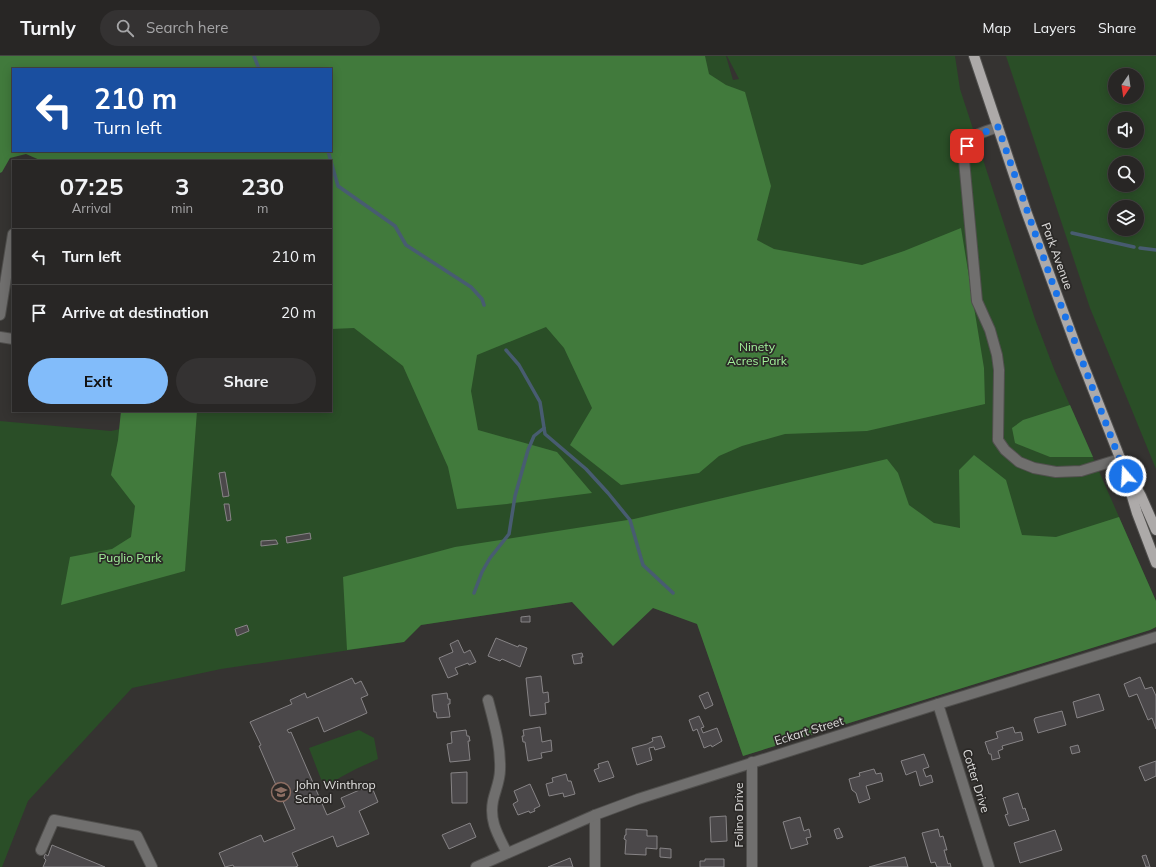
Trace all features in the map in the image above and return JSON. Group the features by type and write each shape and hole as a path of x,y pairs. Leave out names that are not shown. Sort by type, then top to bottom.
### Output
{"main road":[{"name":"Park Avenue","path":"974,56 1051,279 1121,461 1137,513 1156,563"},
{"name":"Park Avenue","path":"1121,461 1141,496 1156,530"}],"street":[{"path":"998,127 974,136 967,146 964,160 977,300 990,330 997,355 999,370 998,440 1005,450 1019,462 1034,468 1056,472 1081,471 1121,461"},
{"path":"0,316 12,240"},
{"path":"0,337 12,340"},
{"name":"Eckart Street","path":"476,867 595,815 638,799 752,762 1156,637"},
{"path":"488,700 499,746 500,758 500,772 493,801 492,820 494,828 507,853"},
{"name":"Cotter Drive","path":"938,704 989,867"},
{"name":"Folino Drive","path":"752,762 752,867"},
{"path":"595,815 596,867"},
{"path":"41,850 54,820 137,836 152,867"}],"green space":[{"name":"Ninety Acres Park","path":"0,56 726,56 733,80 739,79 727,56 955,56 960,89 1035,319 1054,369 1156,601 1156,627 743,756 697,623 653,608 572,602 421,625 404,642 221,669 132,688 28,801 2,867 0,867 0,421 111,431 147,423 145,412 332,412 332,160 123,160 332,152 332,68 12,68"},
{"path":"0,56 705,56 709,74 726,85 745,92 771,186 757,240 774,249 862,265 904,251 961,228 984,368 985,404 867,431 785,434 742,446 719,456 699,473 621,485 570,445 592,408 564,348 546,327 477,355 471,391 478,430 557,452 592,493 457,509 448,467 403,366 354,328 332,329 332,160 40,160 26,154 10,158 0,173"},
{"path":"1006,56 1156,56 1156,469 1090,308"},
{"path":"1070,405 1093,457 1050,457 1015,443 1012,428 1023,420"},
{"name":"Puglio Park","path":"121,412 197,412 185,571 61,605 70,557 112,549 131,537 135,506 111,475 118,440"},
{"path":"974,455 1006,480 1022,535 1056,537 1119,517 1156,601 1156,627 743,756 697,624 653,608 613,646 572,602 421,625 404,642 347,650 343,577 455,547 634,519 887,459 898,473 909,505 934,523 960,528 959,470"},
{"path":"359,730 374,738 378,759 350,772 324,787 309,748"}],"building":[{"path":"225,472 229,496 223,497 219,473"},
{"path":"224,504 229,504 231,520 227,521"},
{"path":"310,533 311,539 287,543 286,537"},
{"path":"276,540 278,544 261,546 261,541"},
{"path":"530,616 530,622 521,622 521,617"},
{"path":"247,625 249,631 237,636 235,629"},
{"path":"496,638 518,647 519,645 527,648 520,667 502,659 500,661 488,656"},
{"path":"458,640 464,653 470,650 476,662 469,665 468,663 455,668 458,674 448,678 439,658 453,652 450,644"},
{"path":"582,653 582,663 574,664 572,655"},
{"path":"541,676 543,693 548,692 549,702 545,703 546,714 530,716 526,678"},
{"path":"1140,677 1145,689 1152,687 1156,696 1156,729 1152,718 1148,720 1137,694 1129,697 1124,684"},
{"path":"352,678 355,684 361,681 368,695 361,698 367,713 324,732 318,717 287,730 289,733 291,732 327,815 345,807 341,798 371,785 378,802 359,811 369,834 337,847 333,836 292,853 298,866 295,867 234,867 233,865 225,867 219,853 261,835 264,842 295,829 259,746 261,745 250,722 292,704 290,700 305,693 307,698"},
{"path":"708,692 713,705 705,709 699,696"},
{"path":"447,693 448,699 450,699 450,704 448,704 450,717 437,718 436,712 434,712 432,695"},
{"path":"1099,694 1104,710 1077,718 1073,702"},
{"path":"1062,711 1066,725 1038,733 1034,720 1035,718"},
{"path":"699,716 704,727 701,728 703,733 717,728 722,741 712,747 711,745 704,748 697,729 693,731 689,720"},
{"path":"540,727 542,742 551,740 552,751 541,753 542,758 528,761 525,742 523,742 522,736 524,736 523,730"},
{"path":"1013,727 1015,733 1021,732 1023,740 1002,746 1003,749 998,751 1000,758 992,760 991,754 989,754 985,742 998,738 996,732"},
{"path":"466,730 470,741 468,741 470,760 450,762 447,744 452,743 451,732"},
{"path":"661,736 665,747 655,750 654,747 649,748 652,760 637,765 632,748 647,744 653,741 652,738"},
{"path":"1078,745 1080,752 1072,754 1070,747"},
{"path":"924,754 929,767 923,769 926,777 931,775 933,782 920,786 916,771 906,775 901,761"},
{"path":"608,761 614,777 599,782 594,770 599,768 598,764"},
{"path":"1156,761 1156,776 1145,781 1139,767"},
{"path":"874,769 876,774 881,773 883,781 866,786 870,799 859,803 856,793 852,790 849,779 860,776 859,773"},
{"path":"467,772 467,803 452,803 451,773"},
{"path":"566,774 568,781 571,781 575,794 564,797 563,793 549,796 546,784 553,782 552,778"},
{"path":"530,784 540,806 534,809 535,811 530,813 529,811 518,815 513,804 518,801 514,791"},
{"path":"1018,793 1023,809 1025,808 1029,820 1009,826 1005,815 1008,814 1003,798"},
{"path":"726,816 727,841 711,842 710,817"},
{"path":"800,817 804,831 809,829 811,837 806,838 808,844 791,849 783,822"},
{"path":"470,823 476,837 449,849 442,835"},
{"path":"839,828 843,837 837,839 834,830"},
{"path":"626,829 647,830 647,836 657,836 657,849 646,848 646,855 625,854 626,840 624,839"},
{"path":"938,829 940,837 943,836 947,850 944,850 948,864 950,863 951,867 937,867 935,862 931,863 922,833"},
{"path":"1055,830 1062,850 1020,863 1014,843"},
{"path":"52,845 105,867 43,867 46,860 44,858 45,854 48,856"},
{"path":"660,848 671,849 671,858 660,857"},
{"path":"1146,855 1150,867 1146,867 1142,856"},
{"path":"905,857 908,867 869,867"},
{"path":"570,858 573,867 548,867"},
{"path":"705,859 724,859 724,867 700,867 700,861 705,861"}],"waterway":[{"path":"254,56 259,68"},
{"path":"328,152 331,160"},
{"path":"332,165 338,186 395,226 406,245 471,287 482,299 484,305"},
{"path":"1072,233 1134,247"},
{"path":"1140,248 1156,250"},
{"path":"506,350 519,365 540,402 545,434 586,469 630,520 643,565 673,593"},
{"path":"474,593 482,572 490,558 509,534 515,496 528,450 534,436 544,428"}],"place":[{"name":"John Winthrop School","path":"281,792"}],"route":[{"path":"967,146 974,136 998,127 1026,211 1126,476"}]}
